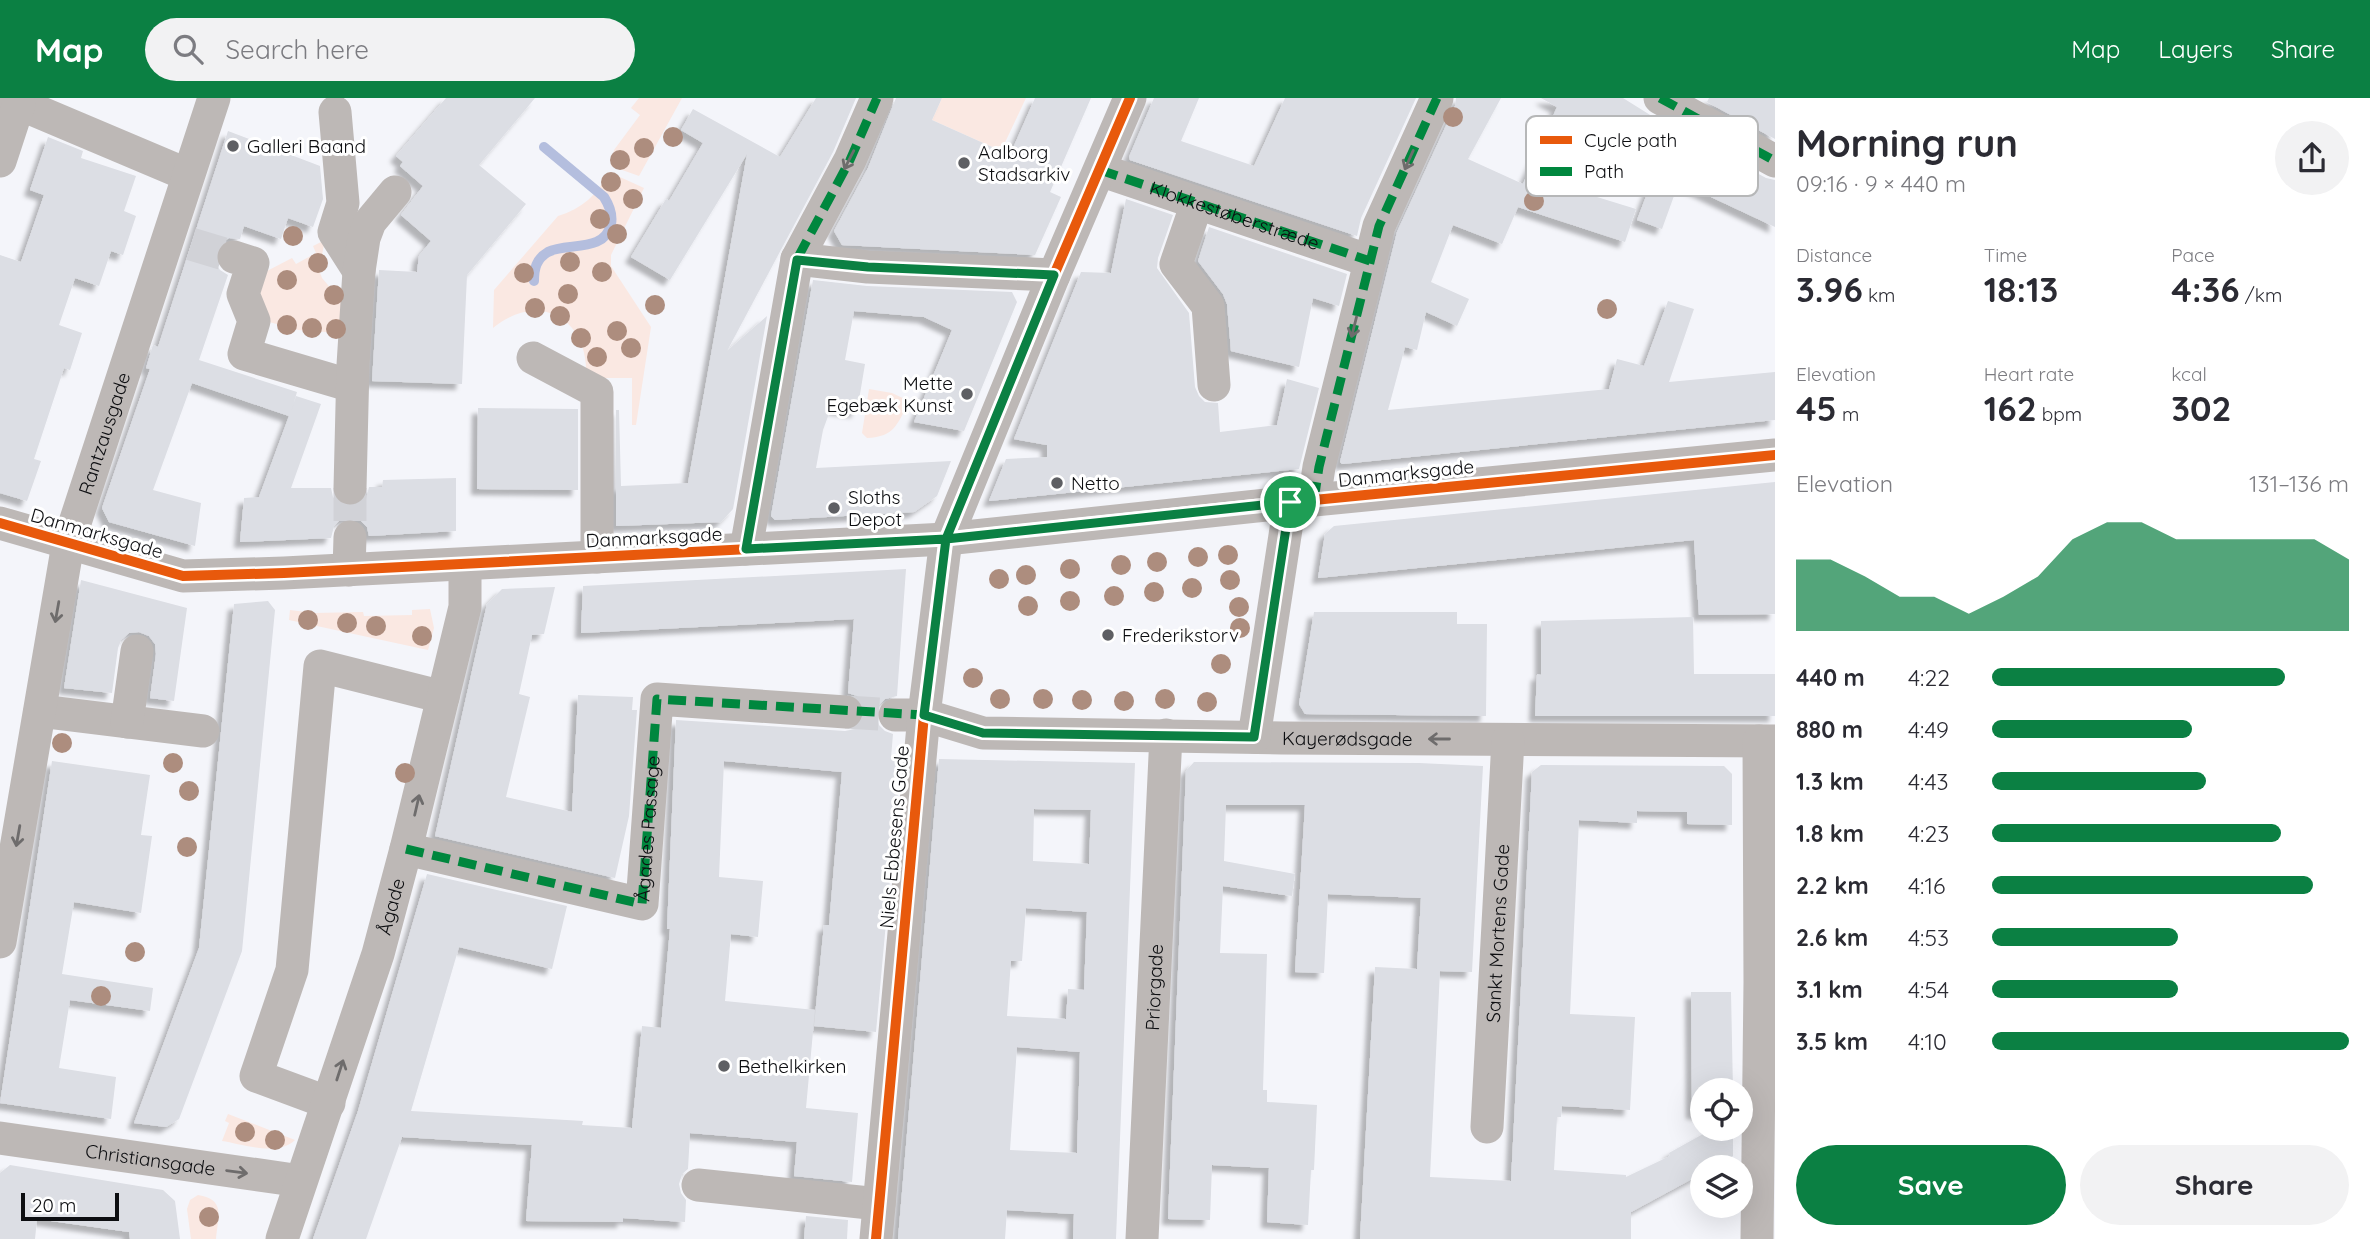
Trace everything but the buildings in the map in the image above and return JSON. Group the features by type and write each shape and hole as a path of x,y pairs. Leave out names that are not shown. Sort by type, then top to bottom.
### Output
{"street":[{"name":"Rantzausgade","path":"0,943 68,544 179,240 188,175 214,98"},
{"path":"746,549 797,260 850,160 877,98"},
{"name":"Niels Ebbesens Gade","path":"876,1239 909,715 946,539 1130,98"},
{"path":"1254,737 1302,501 1319,467 1379,226 1437,98"},
{"path":"0,161 12,101 188,175"},
{"path":"1678,102 1701,116"},
{"path":"335,112 343,203 334,232 359,271"},
{"path":"1758,151 1775,161"},
{"name":"Klokkestøberstræde","path":"1100,170 1370,261"},
{"path":"350,488 352,386 359,271 364,238 370,222 395,192"},
{"path":"1196,202 1176,264 1208,306 1214,385"},
{"path":"234,257 253,263 243,294 254,321 244,354 352,386"},
{"path":"797,260 868,267 1054,275"},
{"path":"533,358 597,392 597,557"},
{"name":"Danmarksgade","path":"0,523 183,576 349,570 946,539 1775,455"},
{"path":"349,570 350,537"},
{"name":"Ågade","path":"282,1239 378,954 407,849 465,607 465,565"},
{"path":"127,722 137,651"},
{"path":"329,1103 256,1076 292,970 320,666 443,697"},
{"name":"Ågades Passage","path":"407,849 642,904 657,699 846,712"},
{"path":"40,711 203,731"},
{"name":"Kayerødsgade","path":"909,715 983,733 1767,741"},
{"name":"Priorgade","path":"1142,1239 1166,735"},
{"name":"Sankt Mortens Gade","path":"1487,1127 1508,740"},
{"path":"1757,1239 1760,982 1767,741"},
{"name":"Christiansgade","path":"0,1138 302,1181"},
{"path":"698,1185 879,1204"}],"shaded area":[{"path":"639,98 682,98 639,176 611,166 614,150 640,115 631,108"},
{"path":"942,98 1026,98 1001,151 932,120"},
{"path":"609,172 644,188 611,255 611,266 651,327 636,425 632,425 632,378 586,378 585,357 580,340 570,326 558,317 544,312 528,311 510,317 493,328 494,290 558,216 588,200"},
{"path":"325,240 319,270 341,304 340,333 298,330 262,320 259,297 267,271 292,258 296,264 316,253 313,246"},
{"path":"869,389 892,393 909,401 890,432 867,438 862,433"},
{"path":"430,609 434,628 428,650 289,620 290,610 314,613 363,612 364,616 412,615 412,610"},
{"path":"228,1114 295,1140 288,1145 270,1149 222,1141 229,1123 225,1121"},
{"path":"198,1195 213,1200 217,1205 219,1216 216,1239 191,1239 187,1209 190,1200"}],"waterway":[{"path":"534,281 537,265 548,252 593,243 607,233 611,224 610,210 604,197 544,147"}],"tunnel":[{"path":"191,244 234,257"},
{"path":"350,488 350,537"},
{"path":"846,712 895,715"}],"marked path":[{"path":"746,549 797,259 850,160 877,98"},
{"path":"1314,500 1319,467 1379,226 1437,98"},
{"path":"1660,98 1693,116"},
{"path":"1758,152 1775,161"},
{"path":"1100,170 1370,261"},
{"path":"797,259 868,267 1054,275"},
{"path":"406,849 642,904 657,699 924,715"}],"cycle path":[{"path":"876,1239 924,715 946,539 1130,98"},
{"path":"0,523 183,576 284,573 946,539 1775,455"}],"place":[{"name":"Galleri Baand","path":"233,146"},
{"name":"Aalborg Stadsarkiv","path":"964,163"},
{"name":"Mette Egebæk Kunst","path":"967,394"},
{"name":"Netto","path":"1057,483"},
{"name":"Sloths Depot","path":"834,508"},
{"name":"Frederikstorv","path":"1108,635"},
{"name":"Bethelkirken","path":"724,1066"}],"route":[{"path":"1290,502 946,539 746,549 797,260 868,267 1054,275 946,539 924,715 983,733 1254,737 1290,502"}]}
